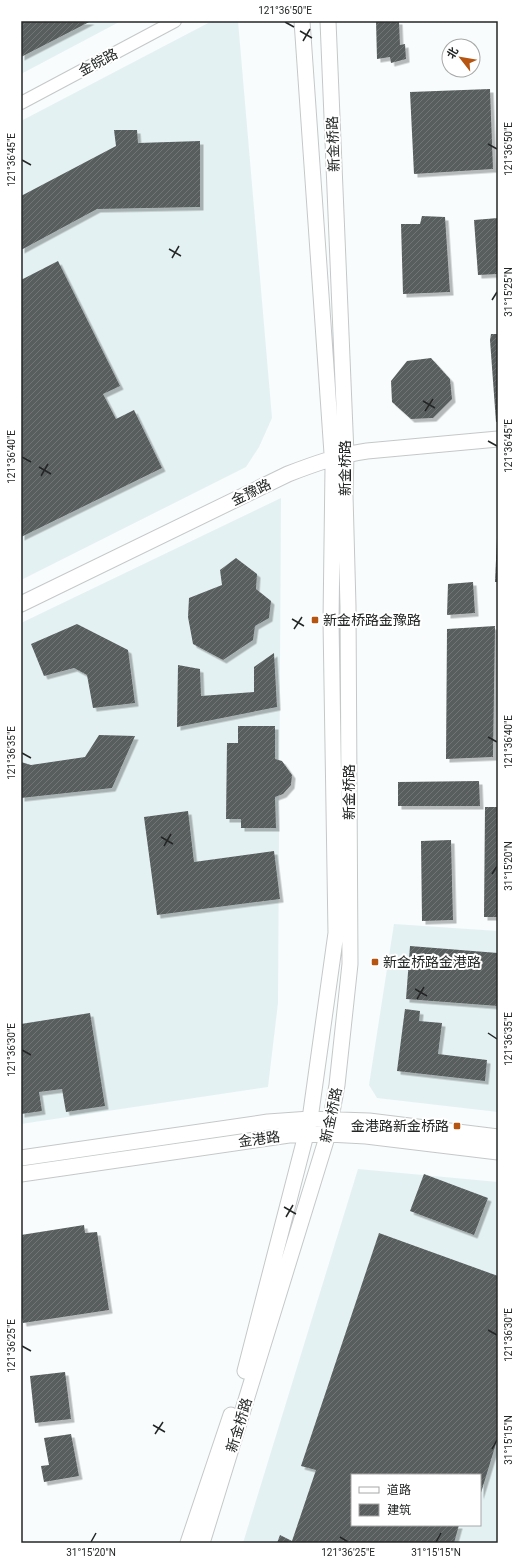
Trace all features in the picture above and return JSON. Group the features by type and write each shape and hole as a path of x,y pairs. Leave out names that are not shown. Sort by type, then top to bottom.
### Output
{"street":[{"name":"金皖路","path":"21,103 175,21"},
{"name":"新金桥路","path":"202,1543 332,1119 350,964 348,614 345,495 339,456 302,21"},
{"name":"新金桥路","path":"188,1543 244,1378 296,1168 310,1119 336,933 331,621 339,456 328,21"},
{"name":"金豫路","path":"21,604 288,474 315,463 339,456 367,451 498,439"},
{"name":"金港路","path":"21,1158 268,1122 310,1119 369,1121 498,1137"},
{"name":"金港路","path":"21,1174 289,1135 328,1134 366,1136 498,1152"}],"shaded area":[{"path":"21,21 121,21 21,74"},
{"path":"212,21 238,21 272,418 259,447 246,467 21,580 21,121"},
{"path":"281,498 278,1003 268,1087 21,1124 21,623"},
{"path":"394,924 498,931 498,1112 377,1098 369,1085"},
{"path":"358,1169 498,1182 498,1543 243,1543"}],"building":[{"path":"21,21 91,21 21,57"},
{"path":"376,21 399,21 400,45 405,44 406,59 391,63 390,57 377,59"},
{"path":"490,89 493,169 414,174 410,92"},
{"path":"114,130 137,130 138,143 200,141 200,207 97,209 21,250 21,196 116,146"},
{"path":"422,216 445,217 450,292 403,294 401,224 420,224"},
{"path":"498,218 498,274 478,275 474,220"},
{"path":"58,261 120,386 103,394 116,419 134,410 162,468 21,537 21,280"},
{"path":"491,334 498,334 498,422 496,422 490,340"},
{"path":"431,358 450,379 452,399 433,418 411,419 392,402 391,381 407,361"},
{"path":"497,538 498,582 495,582"},
{"path":"236,558 257,574 256,589 271,601 269,618 255,626 253,640 223,660 193,644 188,617 189,598 222,585 220,570"},
{"path":"473,582 475,613 447,615 448,584"},
{"path":"77,624 128,650 135,703 93,708 87,675 74,668 44,676 31,644"},
{"path":"495,626 493,757 446,759 447,629"},
{"path":"274,653 277,707 177,727 178,665 200,669 201,696 254,692 254,667"},
{"path":"238,726 275,726 275,759 282,761 292,775 291,785 283,794 275,797 276,828 241,828 241,819 226,819 227,743 238,743"},
{"path":"99,735 135,736 112,788 21,798 21,762 31,765 85,757"},
{"path":"479,781 480,806 398,806 398,782"},
{"path":"485,807 498,807 498,917 484,917"},
{"path":"188,811 194,862 274,851 280,899 157,915 144,817"},
{"path":"451,840 453,920 422,921 421,841"},
{"path":"410,946 498,953 498,1006 406,999"},
{"path":"405,1009 420,1011 419,1021 442,1023 438,1054 487,1060 485,1081 397,1071"},
{"path":"90,1013 105,1106 66,1112 62,1089 39,1092 42,1111 21,1114 21,1024"},
{"path":"424,1174 488,1198 474,1235 410,1211"},
{"path":"84,1225 85,1233 97,1232 109,1310 23,1323 21,1312 21,1235"},
{"path":"379,1233 498,1276 498,1437 481,1493 481,1474 351,1474 351,1526 459,1526 454,1543 277,1543 280,1535 292,1541 316,1470 301,1466"},
{"path":"65,1372 71,1419 35,1423 30,1376"},
{"path":"71,1434 79,1476 44,1482 41,1466 49,1465 44,1438"}],"place":[{"name":"新金桥路金豫路","path":"315,620"},
{"name":"新金桥路金港路","path":"375,962"},
{"name":"金港路新金桥路","path":"457,1126"}]}
